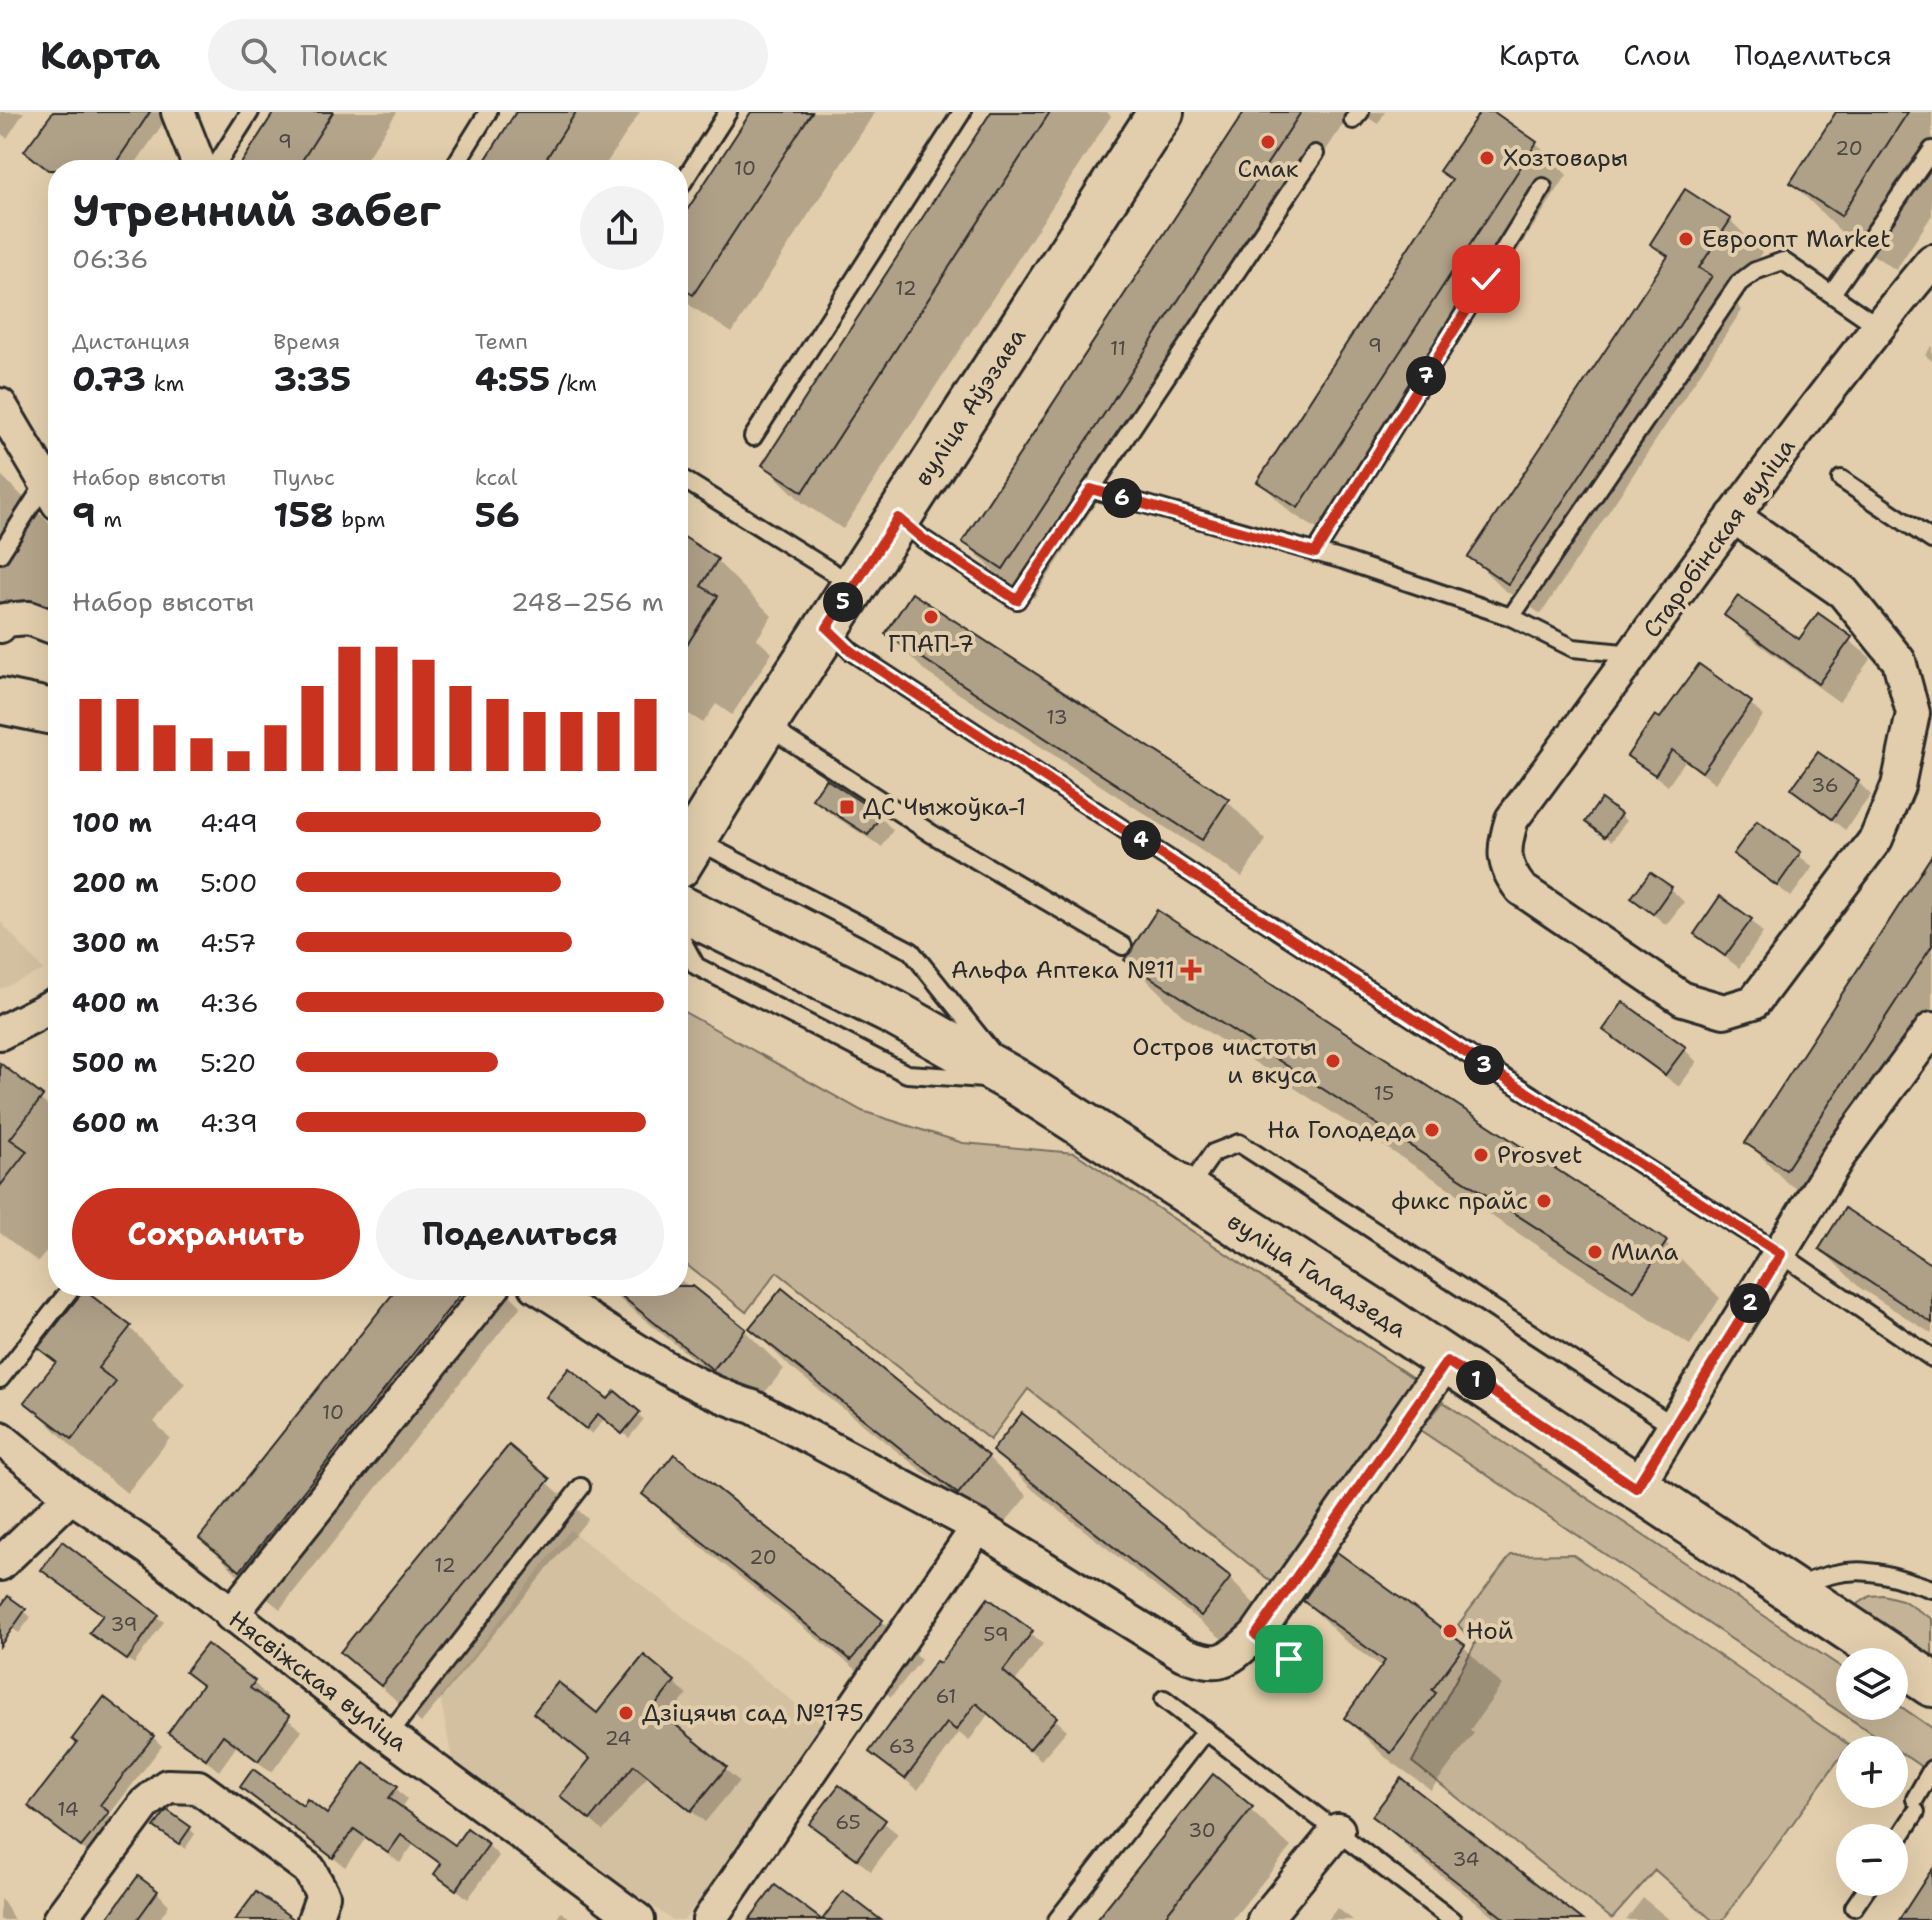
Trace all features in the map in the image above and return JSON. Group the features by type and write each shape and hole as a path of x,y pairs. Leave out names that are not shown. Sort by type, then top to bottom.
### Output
{"main road":[{"name":"вуліца Аўэзава","path":"688,850 771,714 1161,112"},
{"path":"0,701 48,711"},
{"name":"вуліца Галадзеда","path":"688,912 894,1013 1015,1081 1187,1190 1932,1684"}],"street":[{"path":"178,112 197,160"},
{"name":"Старобінская вуліца","path":"1733,516 1843,592 1899,661 1913,713 1898,786 1876,839 1754,1002 1724,1011 1683,999 1521,889 1507,871 1503,850 1512,819 1733,516 1878,326 1932,261"},
{"path":"0,405 48,474"},
{"path":"0,626 4,620 29,618 48,625"},
{"path":"0,1033 48,1008"},
{"path":"1636,1488 1838,1157 1932,1029"},
{"path":"231,1615 486,1296"},
{"path":"553,1296 694,1381 765,1413 978,1527 1183,1654 1211,1664 1232,1657 1256,1635 1447,1361"},
{"name":"Нясвіжская вуліца","path":"0,1438 71,1496 148,1548 388,1735 638,1920"},
{"path":"0,1564 71,1496"},
{"path":"709,1920 978,1527"},
{"path":"59,1920 145,1804 167,1786 198,1787 309,1869 323,1895 314,1920"},
{"path":"1264,1920 1338,1830"}],"lane":[{"path":"219,160 250,112"},
{"path":"458,160 488,112"},
{"path":"688,174 728,112"},
{"path":"753,437 962,112"},
{"path":"1833,292 1932,150"},
{"path":"898,518 923,539 1017,600 1315,154"},
{"path":"1315,553 1543,187"},
{"path":"1511,617 1739,283 1755,271 1783,261 1833,292 1878,326"},
{"path":"1841,479 1932,540"},
{"path":"688,482 854,586"},
{"path":"1091,489 1315,553 1511,617 1573,648 1634,654"},
{"path":"0,554 48,491"},
{"path":"827,628 852,652 1489,1068 1781,1254 1932,1358"},
{"path":"771,714 784,737 932,834 1123,946"},
{"path":"688,854 911,951 1015,1081"},
{"path":"688,951 696,966 907,1074 1015,1081"},
{"path":"1187,1190 1213,1153 1239,1143 1674,1426"},
{"path":"0,1379 65,1296"},
{"path":"388,1735 581,1487"},
{"path":"1789,1590 1835,1571 1866,1571 1932,1589"},
{"path":"1256,1635 1289,1659"},
{"path":"1164,1699 1452,1920"},
{"path":"1057,1920 1206,1730"},
{"path":"1906,1824 1932,1769"},
{"path":"1854,1907 1861,1896"}],"shaded area":[{"path":"0,921 43,970 0,989"},
{"path":"688,1014 862,1111 963,1143 1075,1153 1416,1380 1273,1583 1028,1389 990,1440 777,1272 746,1312 688,1266"},
{"path":"1443,1402 1836,1664 1836,1709 1420,1430"},
{"name":"Дзіцячы сад №175","path":"570,1530 829,1729 684,1920 672,1920 453,1764 440,1697"},
{"path":"1572,1554 1836,1736 1836,1763 1723,1920 1712,1920 1655,1870 1612,1919 1412,1762 1475,1644 1458,1625 1511,1555"},
{"path":"1883,1595 1902,1600 1932,1619 1932,1661 1852,1608 1870,1596"},
{"path":"1908,1712 1932,1728 1932,1756 1925,1769 1908,1758 1908,1736 1876,1736 1852,1720 1908,1720"}],"building":[{"path":"53,112 150,112 118,160 48,160 48,170 24,151"},
{"path":"274,112 333,112 302,160 243,160"},
{"path":"516,112 576,112 545,160 485,160"},
{"path":"751,112 812,112 693,295 688,292 688,209"},
{"path":"991,112 1050,112 803,492 762,465"},
{"path":"1244,112 1301,112 1003,569 962,542"},
{"path":"1480,112 1494,112 1537,142 1298,508 1257,482 1452,180 1439,171"},
{"path":"1836,112 1908,112 1841,216 1790,183"},
{"path":"1685,189 1731,219 1699,268 1712,276 1508,584 1468,557 1668,256 1650,244"},
{"path":"688,540 718,559 701,586 718,596 688,643"},
{"path":"912,593 1229,799 1202,840 885,634"},
{"path":"1738,596 1799,639 1818,613 1852,637 1818,684 1724,615"},
{"path":"1699,664 1752,702 1702,772 1672,750 1655,775 1627,756 1655,715 1660,718"},
{"path":"1818,752 1859,781 1832,819 1791,789"},
{"name":"ДС Чыжоўка-1","path":"826,779 881,815 868,835 812,799"},
{"path":"1601,799 1621,814 1605,837 1585,822"},
{"path":"1757,821 1801,852 1777,886 1733,854"},
{"path":"1932,855 1932,946 1786,1170 1745,1143"},
{"path":"1650,872 1672,887 1653,914 1631,898"},
{"path":"1720,896 1752,919 1725,956 1694,934"},
{"path":"1157,910 1667,1241 1634,1291 1124,960"},
{"path":"1623,1002 1686,1047 1665,1075 1603,1030"},
{"path":"0,1063 43,1096 10,1139 27,1151 0,1186"},
{"path":"1845,1208 1932,1265 1932,1323 1819,1249"},
{"path":"688,1286 692,1286 746,1329 713,1370 621,1296 688,1296"},
{"path":"782,1288 989,1456 958,1494 749,1328"},
{"path":"79,1296 92,1296 131,1326 98,1368 116,1382 72,1439 24,1402 56,1362 38,1348"},
{"path":"391,1296 459,1296 240,1571 199,1538"},
{"path":"569,1368 608,1399 615,1391 640,1412 622,1434 598,1414 586,1429 546,1397"},
{"path":"1022,1413 1231,1577 1201,1616 992,1451"},
{"path":"509,1445 550,1479 381,1686 340,1652"},
{"path":"674,1454 883,1620 851,1660 642,1494"},
{"path":"62,1541 159,1615 127,1660 89,1633 103,1615 41,1570"},
{"path":"1337,1552 1465,1645 1432,1690 1436,1693 1391,1753 1344,1718 1385,1661 1303,1601"},
{"path":"8,1596 26,1609 0,1646 0,1607"},
{"path":"988,1598 1033,1631 1003,1671 1057,1717 1029,1750 976,1703 956,1730 947,1723 905,1779 869,1752 936,1661 940,1663"},
{"path":"207,1644 255,1681 250,1688 290,1716 258,1761 223,1735 206,1759 168,1733 202,1685 185,1672"},
{"path":"644,1655 675,1681 654,1707 727,1767 691,1811 634,1765 590,1820 560,1796 590,1759 533,1713 558,1682 597,1713"},
{"path":"104,1697 154,1736 100,1805 109,1812 81,1847 28,1806 77,1743 72,1739"},
{"path":"364,1762 398,1786 389,1798 455,1845 467,1828 489,1844 456,1890 434,1874 441,1864 401,1835 388,1853 354,1829 333,1858 240,1787 253,1769 303,1806 307,1799 327,1814"},
{"path":"1213,1774 1253,1807 1162,1920 1096,1920"},
{"path":"1401,1778 1583,1920 1506,1920 1372,1816"},
{"path":"839,1785 886,1820 857,1859 809,1824"},
{"path":"167,1810 191,1827 179,1844 154,1827"},
{"path":"1932,1869 1932,1920 1899,1920"},
{"path":"138,1876 158,1891 137,1920 106,1920"},
{"path":"775,1885 822,1920 749,1920"},
{"path":"843,1891 881,1920 822,1920"},
{"path":"256,1892 295,1920 235,1920"}],"place":[{"name":"Смак","path":"1268,142"},
{"name":"Хозтовары","path":"1487,158"},
{"name":"Евроопт Market","path":"1686,239"},
{"name":"ГПАП-7","path":"931,617"},
{"name":"ДС Чыжоўка-1","path":"847,807"},
{"name":"Альфа Аптека №11","path":"1191,970"},
{"name":"Остров чистоты и вкуса","path":"1333,1061"},
{"name":"На Голодеда","path":"1432,1130"},
{"name":"Prosvet","path":"1481,1155"},
{"name":"фикс прайс","path":"1544,1201"},
{"name":"Мила","path":"1595,1252"},
{"name":"Ной","path":"1450,1631"},
{"name":"Дзіцячы сад №175","path":"626,1713"}],"route":[{"path":"1289,1659 1256,1635 1447,1361 1636,1488 1781,1254 1489,1068 852,652 827,628 898,518 923,539 1017,600 1091,489 1315,553 1486,279"}]}
